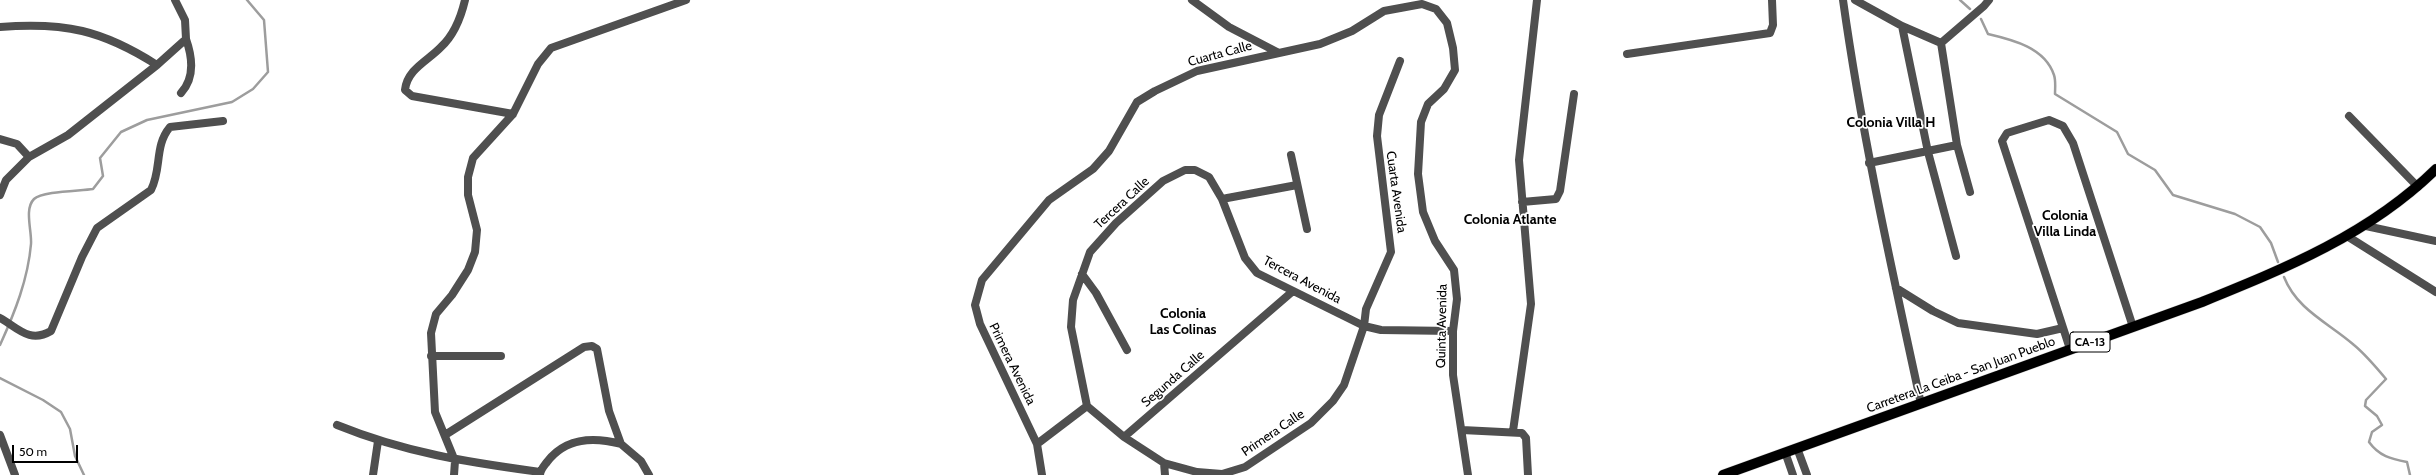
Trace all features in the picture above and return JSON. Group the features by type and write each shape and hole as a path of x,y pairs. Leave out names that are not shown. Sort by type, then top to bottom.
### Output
{"main road":[{"name":"Carretera La Ceiba - San Juan Pueblo","path":"1722,475 2202,302 2273,274 2366,226 2418,187 2436,170"}],"street":[{"path":"175,0 185,20 186,38 192,58 188,86 181,93"},
{"path":"465,0 461,16 447,40 441,47 419,64 406,90 412,96 513,114"},
{"path":"454,475 455,461 435,412 431,356 432,333 436,314 452,295 468,270 476,252 477,230 468,189 468,177 472,158 513,114 538,64 551,48 686,0"},
{"path":"1192,0 1229,27 1277,52"},
{"path":"1513,431 1531,304 1519,160 1537,0"},
{"path":"1627,54 1770,32 1773,25 1772,0"},
{"path":"1843,0 1854,80 1869,163 1921,404"},
{"path":"1855,0 1902,26 1940,43"},
{"path":"1940,43 1984,6 1989,0"},
{"name":"Cuarta Calle","path":"977,292 982,280 1049,200 1093,169 1109,151 1137,102 1154,91 1197,70 1320,44 1352,31 1384,12 1402,6 1422,4 1436,9"},
{"name":"Quinta Avenida","path":"1436,9 1447,23 1453,48 1455,70 1444,89 1428,104 1421,122 1418,174 1423,212 1435,241 1454,270 1457,299 1453,331 1454,383 1456,406 1462,430 1468,475"},
{"path":"0,27 43,25 82,30 119,43 157,65"},
{"path":"1902,26 1928,152 1956,256"},
{"path":"0,195 6,180 29,157 68,135 157,65 186,38"},
{"path":"1940,43 1957,145 1970,192"},
{"name":"Cuarta Avenida","path":"1364,326 1366,309 1391,252 1391,235 1377,136 1379,115 1400,61"},
{"path":"1522,202 1556,199 1560,191 1574,94"},
{"path":"2349,116 2418,187"},
{"path":"2070,349 2002,142 2007,133 2049,120 2063,126 2073,143 2133,327"},
{"path":"2,319 26,335 44,335 51,331 82,257 97,228 151,190 155,182 160,143 170,127 222,121"},
{"path":"0,139 17,144 29,157"},
{"path":"1869,163 1957,145"},
{"path":"1291,154 1307,229"},
{"name":"Tercera Calle","path":"1087,406 1071,327 1074,300 1090,252 1116,223 1163,181 1185,170 1195,170"},
{"name":"Tercera Avenida","path":"1195,170 1209,177 1222,199 1245,258 1257,273 1364,326 1380,330 1453,331"},
{"path":"1222,199 1297,185"},
{"path":"2366,226 2436,241"},
{"path":"2347,236 2436,292"},
{"path":"1082,274 1096,294 1127,350"},
{"path":"1896,288 1933,311 1958,323 2037,334 2063,328"},
{"name":"Segunda Calle","path":"1124,438 1292,291"},
{"name":"Primera Avenida","path":"977,292 975,304 980,324 1037,444 1042,475"},
{"name":"Primera Calle","path":"1087,406 1124,438 1164,463 1197,472 1222,474 1245,467 1311,424 1333,401 1344,385 1364,326"},
{"path":"445,435 584,347 592,346 598,349 609,411 622,444"},
{"path":"431,356 501,356"},
{"path":"1037,444 1087,406"},
{"path":"337,425 378,442 455,461 540,474 550,458 566,446 582,439 604,439 622,444 641,461 649,475"},
{"path":"1462,430 1513,431 1522,433 1526,438 1528,475"},
{"path":"0,435 15,475"},
{"path":"373,475 378,442"},
{"path":"1797,448 1807,475"},
{"path":"1785,452 1793,475"},
{"path":"1164,463 1165,475"}],"waterway":[{"path":"0,345 16,308 24,283 31,244 29,208 34,199 45,194 93,189 103,176 100,158 121,132 147,120 232,102 253,89 268,72 264,20 247,0"},
{"path":"1960,0 1970,9"},
{"path":"1981,19 1988,34 2018,42 2044,58 2054,75 2055,94 2117,132 2128,154 2155,170 2173,195 2235,214 2260,227 2271,243 2278,262"},
{"path":"2284,277 2290,288 2305,307 2358,349 2371,361 2386,379 2366,400 2365,406 2377,416 2382,425 2372,432 2369,442 2381,454 2396,460 2407,462 2410,475"},
{"path":"0,378 43,400 61,412 70,429 75,456 84,475"}],"district":[{"name":"Colonia Villa H","path":"1891,123"},
{"name":"Colonia Atlante","path":"1510,220"},
{"name":"Colonia Villa Linda","path":"2065,224"},
{"name":"Colonia Las Colinas","path":"1183,322"}]}
